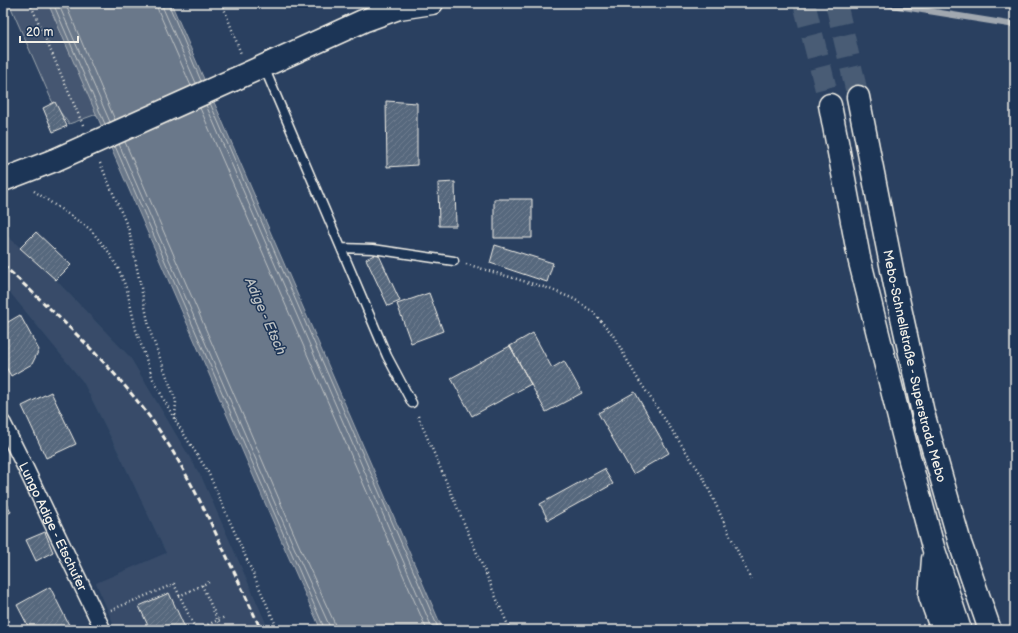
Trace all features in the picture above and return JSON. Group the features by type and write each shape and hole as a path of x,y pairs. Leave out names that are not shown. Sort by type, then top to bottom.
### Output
{"main road":[{"path":"11,177 55,160 264,67 363,21 399,8 432,3"},
{"name":"Mebo-Schnellstraße - Superstrada Mebo","path":"858,97 895,285 923,413 960,543 990,630"},
{"name":"Mebo-Schnellstraße - Superstrada Mebo","path":"830,105 859,258 902,434 933,548 960,630"},
{"path":"933,548 930,596 942,630"}],"street":[{"name":"Lungo Adige - Etschufer","path":"3,423 100,623"}],"lane":[{"path":"264,67 387,356 412,403"},
{"path":"341,248 373,249 454,261"}],"path":[{"path":"30,3 84,128"},
{"path":"222,3 242,59"},
{"path":"97,157 129,230 150,331 176,401 175,420"},
{"path":"11,177 90,229 108,251 119,270 127,290 136,330 153,379 175,420 208,472 278,630"},
{"path":"454,261 547,288 574,299 593,312 613,335 636,376 703,477 751,580"},
{"path":"412,403 510,630"},
{"path":"179,596 209,582"},
{"path":"100,623 174,584 196,630 225,617"},
{"path":"202,585 222,630"},
{"path":"208,625 210,630"}],"shaded area":[{"path":"9,3 48,3 97,114 69,124 52,101"},
{"path":"3,232 56,280 130,357 202,478 269,630 116,630 96,583 166,553 83,382 3,284"}],"water":[{"name":"Adige - Etsch","path":"48,3 171,3 443,630 321,630"}],"building":[{"path":"386,101 417,103 417,165 387,167"},
{"path":"55,102 67,126 53,132 43,108"},
{"path":"455,182 456,226 439,226 438,183"},
{"path":"494,199 532,199 532,238 494,238"},
{"path":"36,232 71,265 56,280 20,248"},
{"path":"495,245 553,263 547,282 490,263"},
{"path":"378,253 400,301 388,306 366,259"},
{"path":"429,293 443,331 411,343 397,304"},
{"path":"20,315 39,350 32,364 11,376 3,362 3,325"},
{"path":"533,333 552,368 564,361 582,393 546,412 510,346"},
{"path":"510,346 531,384 472,416 451,378"},
{"path":"51,392 76,444 46,458 22,406"},
{"path":"635,392 669,453 633,474 598,413"},
{"path":"604,469 613,484 548,520 540,504"},
{"path":"5,499 11,512 3,516 3,500"},
{"path":"45,532 53,552 36,561 26,540"},
{"path":"50,587 69,625 59,630 30,630 17,605"},
{"path":"169,593 186,630 150,630 139,606"}],"waterway":[{"path":"885,4 1015,25"}],"tunnel":[{"path":"804,3 830,105"},
{"path":"836,3 858,97"}],"railway":[{"path":"3,265 86,343 124,385 159,430 191,484 261,630"}]}
